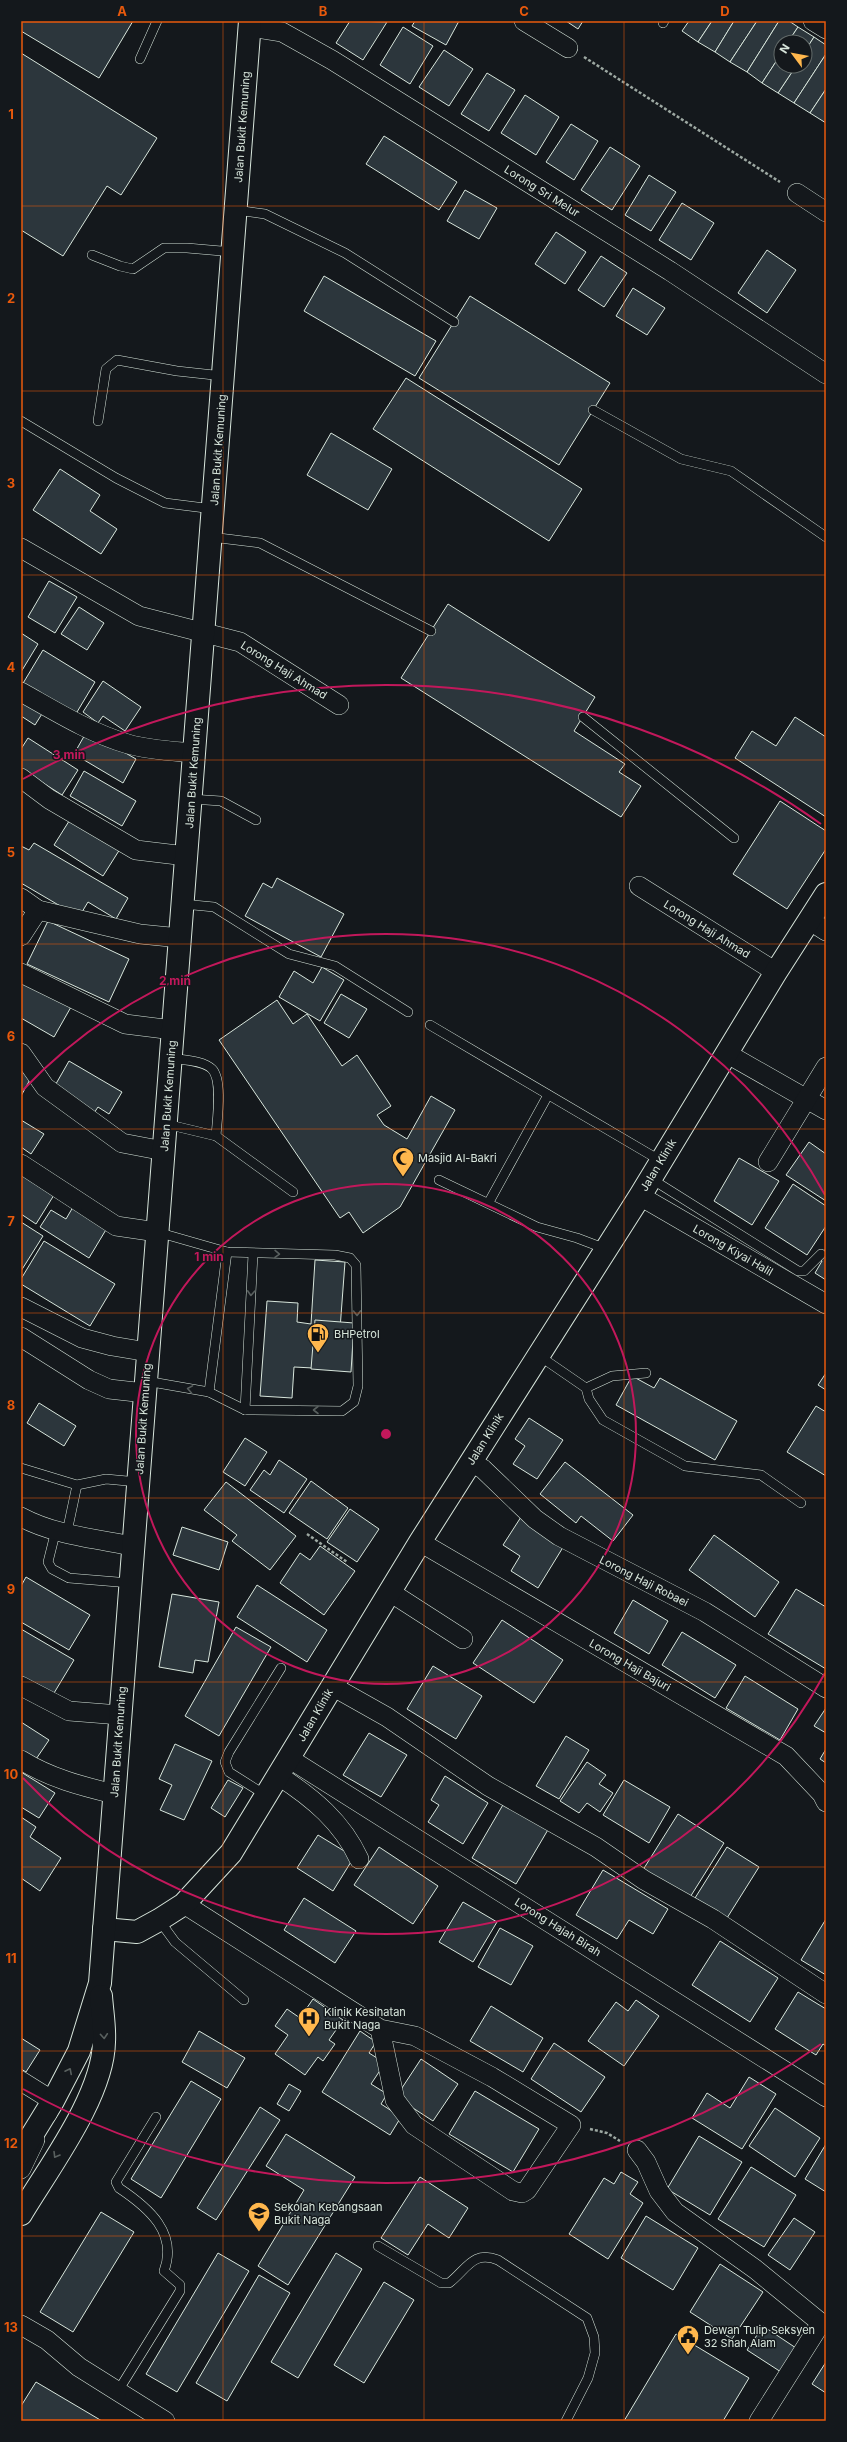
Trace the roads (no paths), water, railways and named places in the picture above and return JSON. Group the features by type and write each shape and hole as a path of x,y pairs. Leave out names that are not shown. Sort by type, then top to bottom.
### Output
{"main road":[{"name":"Jalan Bukit Kemuning","path":"21,2153 53,2101 79,2051 100,1983 250,24"},
{"name":"Jalan Klinik","path":"104,1928 137,1932 158,1920 184,1904 231,1853 285,1767 332,1686 420,1542 606,1249 776,972 817,926 825,896"},
{"path":"21,2214 82,2113 97,2079 104,2043 100,1983"}],"street":[{"path":"524,21 568,48"},
{"path":"813,21 826,29"},
{"name":"Lorong Sri Melur","path":"250,24 282,32 326,56 670,272 826,374"},
{"path":"797,193 826,212"},
{"name":"Lorong Haji Ahmad","path":"21,548 139,616 204,631 240,642 339,705"},
{"path":"21,692 103,736 129,744 159,750 194,753"},
{"path":"21,778 49,799 136,850 186,856"},
{"name":"Lorong Haji Ahmad","path":"638,886 776,972"},
{"path":"21,898 38,910 140,934 180,938"},
{"path":"21,936 38,910"},
{"path":"21,973 125,1024 173,1030"},
{"path":"21,1053 45,1087 122,1144 164,1151"},
{"path":"726,1053 826,1110"},
{"path":"768,1162 826,1067"},
{"path":"21,1164 116,1226 157,1232"},
{"name":"Lorong Kiyai Halil","path":"650,1178 826,1304"},
{"path":"21,1307 82,1338 112,1346 148,1352"},
{"path":"21,1337 89,1380 109,1389 145,1387"},
{"name":"Lorong Haji Robaei","path":"471,1462 482,1469 535,1519 559,1536 705,1612 826,1688"},
{"path":"21,1517 32,1523 62,1531 133,1546"},
{"name":"Lorong Haji Bajuri","path":"420,1542 786,1756 822,1794 826,1802"},
{"path":"390,1592 462,1639"},
{"path":"21,1686 69,1711 120,1715"},
{"path":"332,1686 387,1717 488,1786 596,1847 644,1880 713,1919 826,1994"},
{"path":"21,1760 41,1772 74,1784 114,1794"},
{"path":"285,1767 322,1806 352,1843 359,1860"},
{"name":"Lorong Hajah Birah","path":"285,1767 826,2097"},
{"path":"184,1904 380,2029 415,2036 492,2077 571,2125 527,2190 522,2193 513,2191 414,2125 395,2100 380,2029"},
{"path":"21,2081 53,2101 21,2169"},
{"path":"636,2150 646,2162 659,2191 675,2212 755,2270 824,2323 759,2421"},
{"path":"21,2325 47,2340 79,2367 166,2421"},
{"path":"21,2340 42,2352 79,2367"}],"lane":[{"path":"140,59 157,21"},
{"path":"236,210 265,214 344,253 454,322"},
{"path":"92,255 120,266 133,269 164,248 187,248 233,252"},
{"path":"98,421 106,369 117,360 177,371 223,376"},
{"path":"593,410 681,459 731,471 826,537"},
{"path":"21,420 116,478 165,503 213,508"},
{"path":"211,537 260,543 431,630"},
{"path":"582,717 734,838"},
{"path":"191,799 221,801 256,820"},
{"path":"183,904 214,907 289,954 335,966 408,1012"},
{"path":"430,1025 548,1095 650,1178 798,1271 804,1271 821,1254"},
{"path":"171,1058 202,1063 212,1069 216,1078 218,1105 216,1136"},
{"path":"489,1202 548,1095"},
{"path":"166,1124 216,1136 293,1192"},
{"path":"440,1180 489,1202 537,1227 606,1249"},
{"path":"145,1387 209,1392 245,1410 342,1410 354,1402 358,1386 356,1265 350,1258 335,1255 253,1254 227,1252 157,1232"},
{"path":"209,1392 227,1252"},
{"path":"245,1410 253,1254"},
{"path":"538,1355 586,1388 589,1399 603,1420 685,1466 761,1475 801,1503"},
{"path":"586,1388 612,1376 646,1373"},
{"path":"21,1468 77,1485 106,1479 138,1482"},
{"path":"77,1485 62,1531 48,1562 52,1569 69,1578 130,1583"},
{"path":"267,1796 229,1772 225,1762 229,1752 281,1668"},
{"path":"158,1920 175,1942 244,2000"},
{"path":"118,2391 180,2291 180,2285 164,2271 169,2254 163,2229 157,2219 119,2188 116,2182 156,2117"},
{"path":"378,2246 441,2283 449,2283 474,2259 486,2256 498,2260 587,2318 594,2337 596,2353 588,2378 566,2421"}],"place":[{"name":"Masjid Al-Bakri","path":"403,1178"},
{"name":"BHPetrol","path":"318,1354"},
{"name":"Klinik Kesihatan Bukit Naga","path":"309,2038"},
{"name":"Sekolah Kebangsaan Bukit Naga","path":"259,2232"},
{"name":"Dewan Tulip Seksyen 32 Shah Alam","path":"688,2356"}]}
